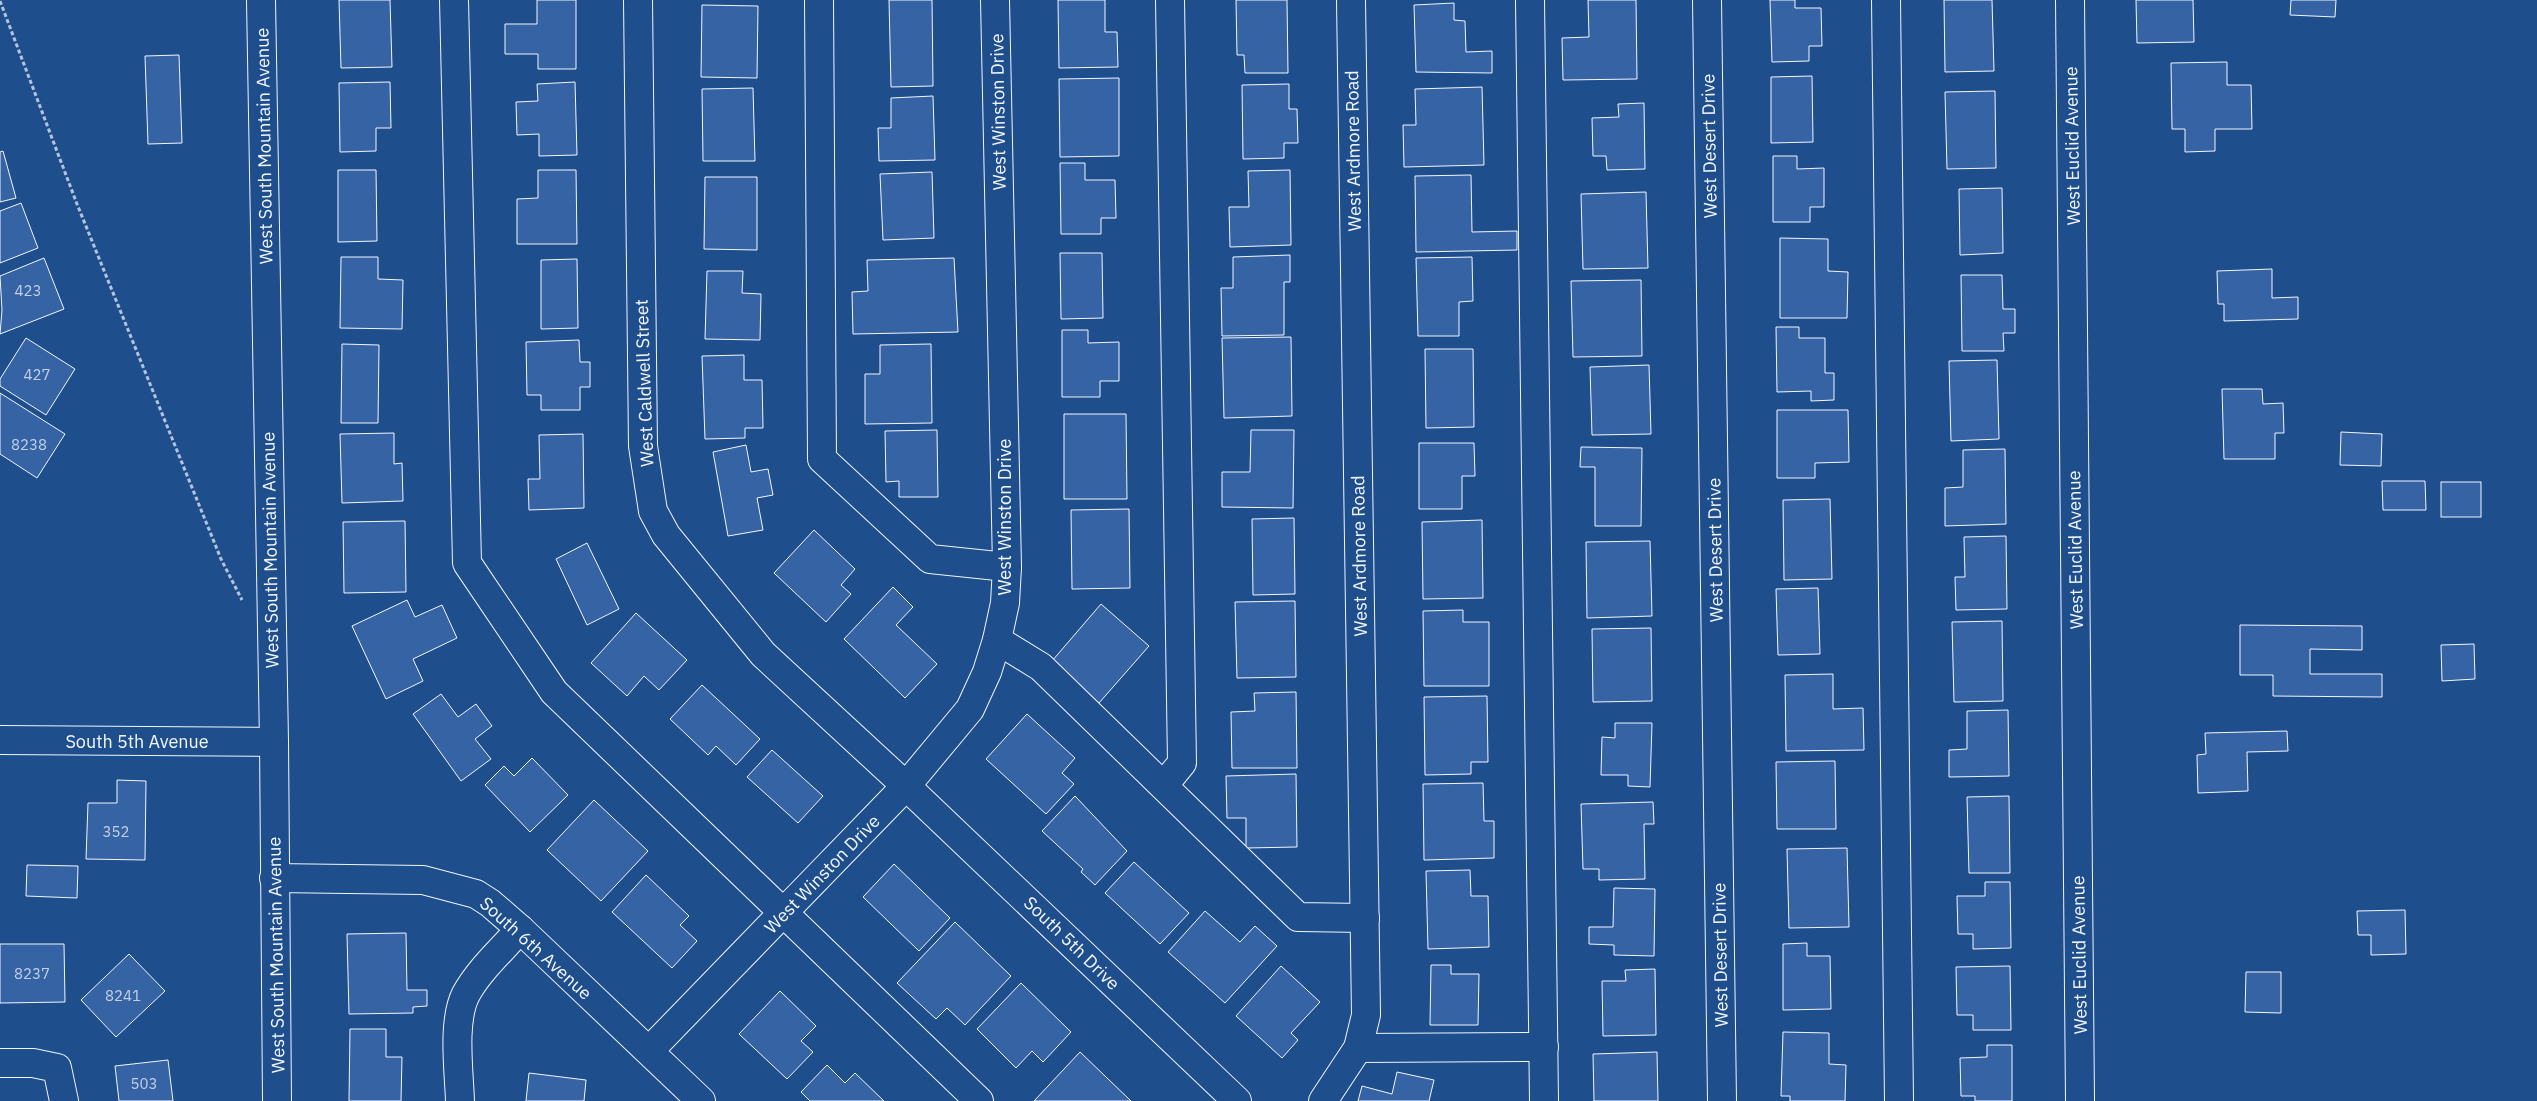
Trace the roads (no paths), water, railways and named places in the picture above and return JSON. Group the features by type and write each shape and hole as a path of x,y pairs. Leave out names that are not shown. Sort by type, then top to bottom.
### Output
{"street":[{"name":"West South Mountain Avenue","path":"261,0 274,742 277,1101"},
{"path":"454,0 467,563 554,692 979,1101"},
{"name":"West Caldwell Street","path":"638,0 642,446 653,511 666,535 763,654 906,786"},
{"path":"819,0 822,459 930,559 1007,567"},
{"name":"West Winston Drive","path":"649,1050 784,914 906,786 970,709 988,672 997,640 1004,603 1007,567 995,0"},
{"path":"1164,785 1182,763 1170,0"},
{"name":"West Ardmore Road","path":"1323,1101 1358,1048 1366,1014 1351,0"},
{"path":"1530,0 1544,1101"},
{"name":"West Desert Drive","path":"1707,0 1722,1101"},
{"path":"1886,0 1899,1101"},
{"name":"West Euclid Avenue","path":"2070,0 2080,1101"},
{"path":"997,640 1041,667 1298,917 1364,918"},
{"name":"South 5th Avenue","path":"0,740 274,742"},
{"name":"South 5th Drive","path":"906,786 1237,1101"},
{"name":"South 6th Avenue","path":"274,878 423,880 476,894 490,902 520,929 701,1101"},
{"path":"460,1101 458,1033 460,1014 465,996 477,977 520,929"},
{"path":"1358,1048 1544,1047"},
{"path":"0,1063 33,1063 57,1068 64,1101"}]}
